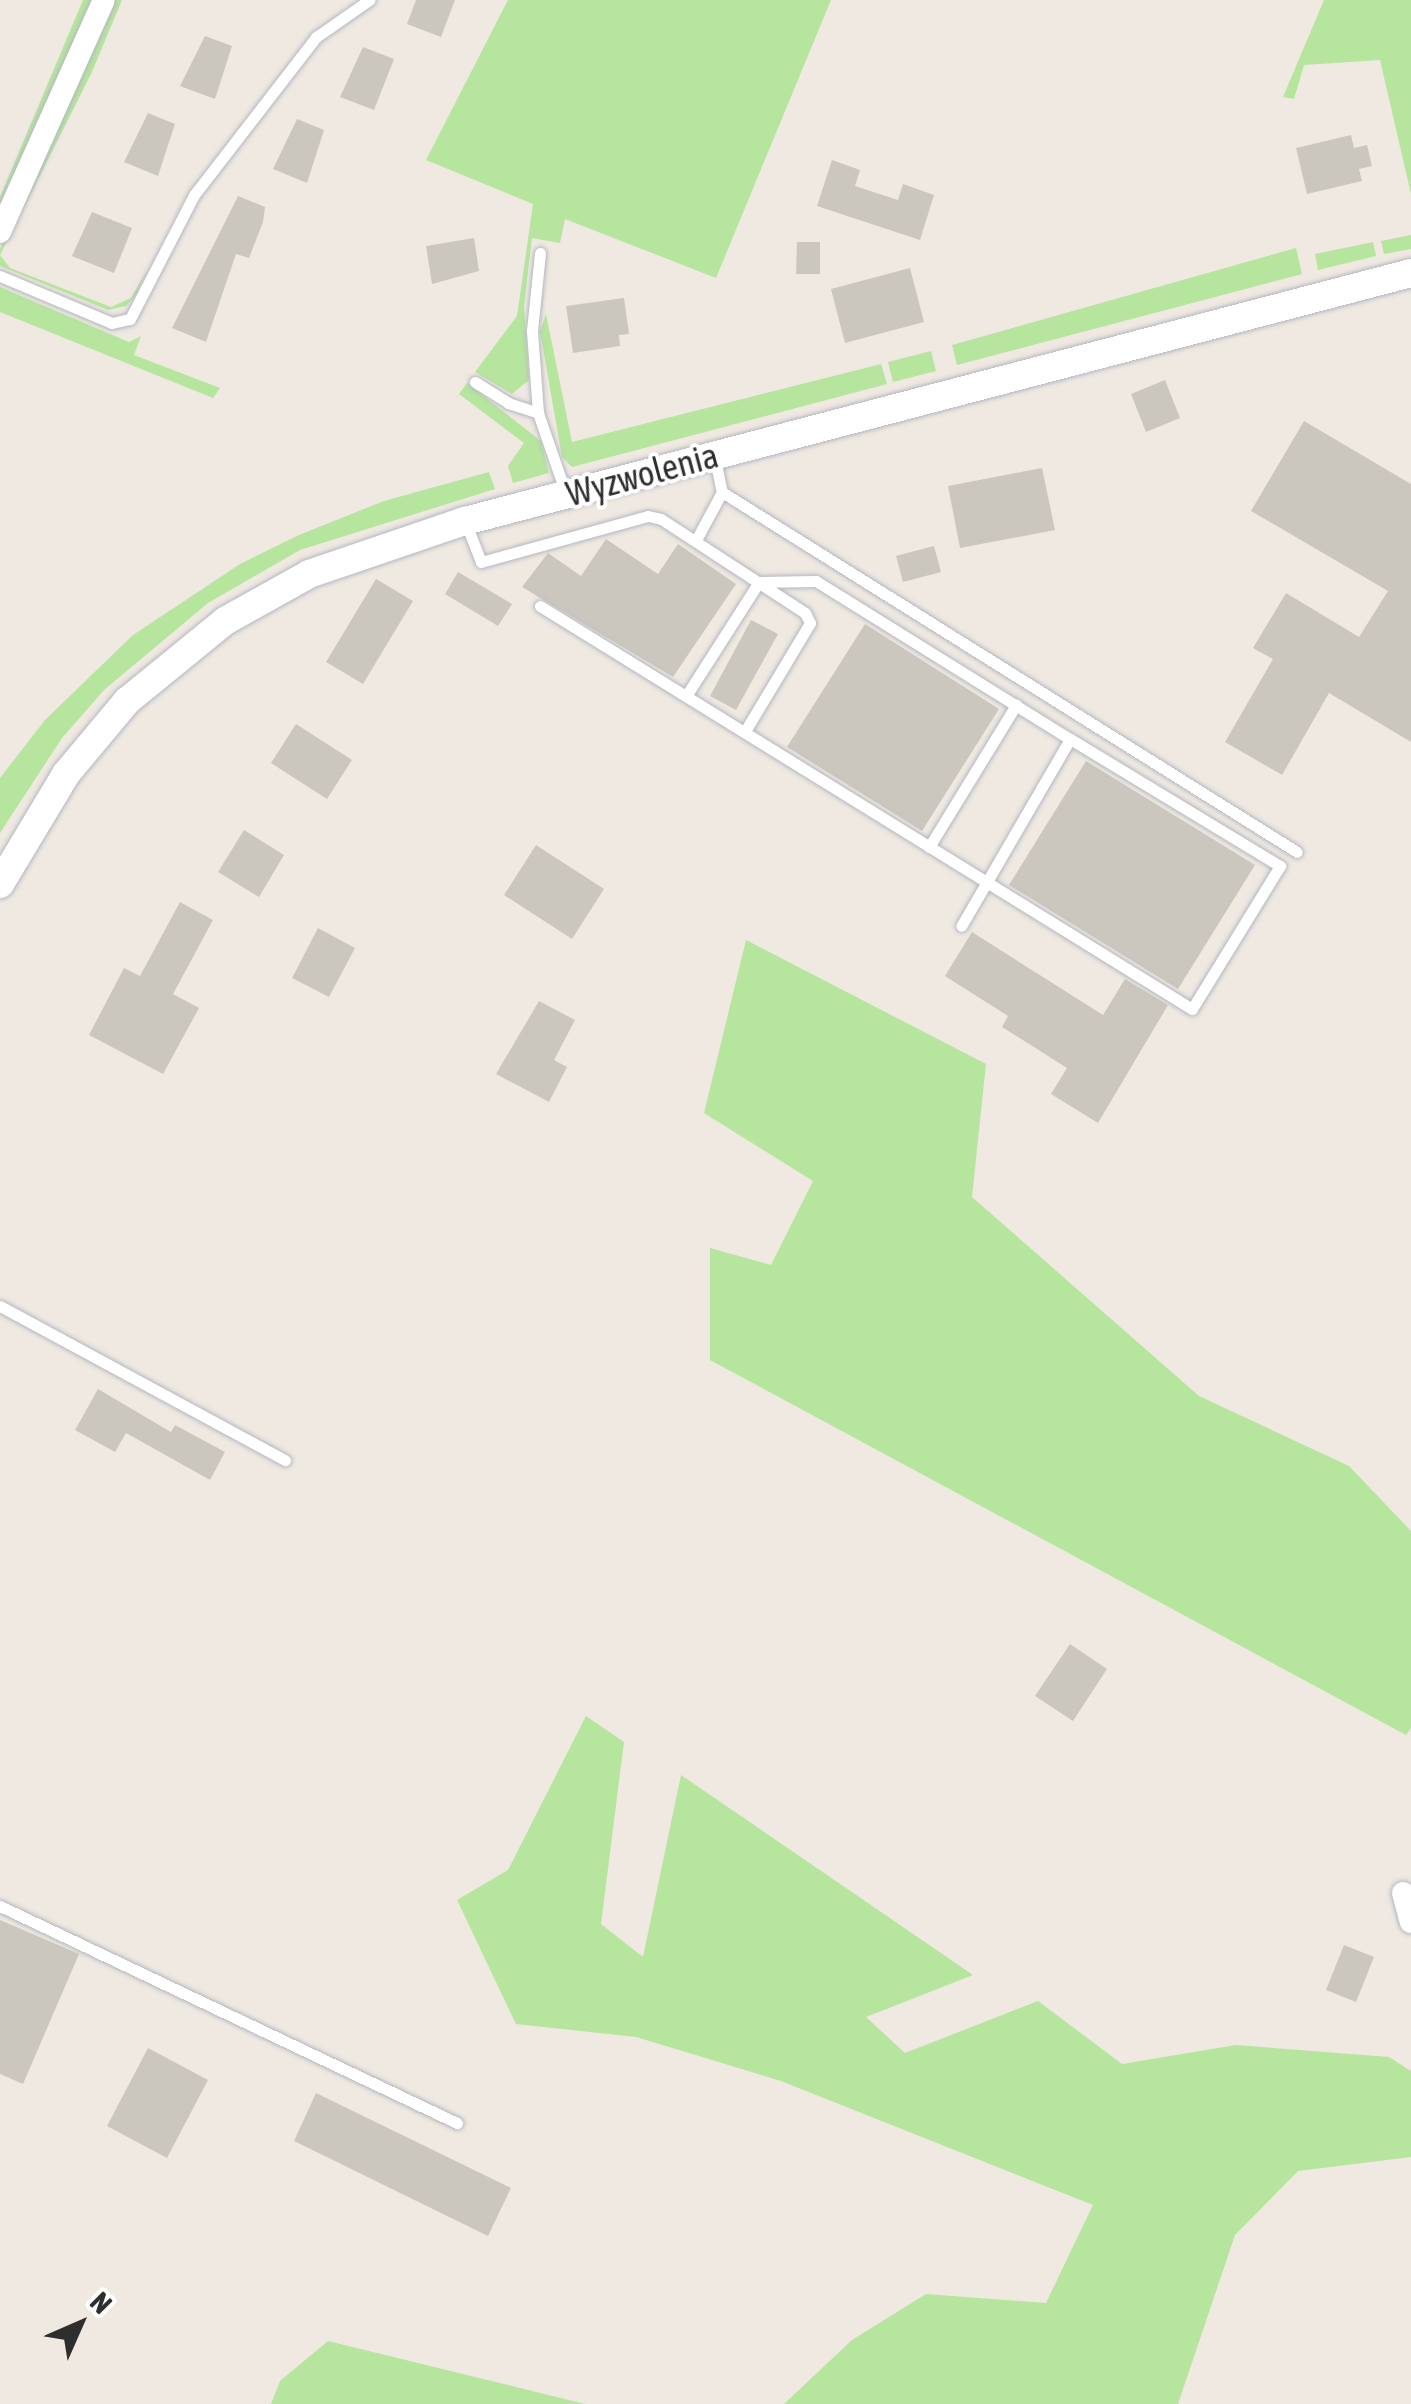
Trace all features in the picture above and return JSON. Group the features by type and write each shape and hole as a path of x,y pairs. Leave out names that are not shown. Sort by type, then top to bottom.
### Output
{"street":[{"path":"0,232 104,0"},
{"name":"Wyzwolenia","path":"0,884 86,748 198,639 309,574 466,521 1411,273"},
{"path":"1404,1893 1411,1922"}],"lane":[{"path":"0,276 112,324 130,319 194,195 316,37 369,0"},
{"path":"540,254 532,331 538,412 566,494"},
{"path":"474,382 508,404 538,412"},
{"path":"696,540 722,492 714,455"},
{"path":"722,492 1297,852"},
{"path":"466,521 482,562 648,516 696,540 805,612 810,624 744,732"},
{"path":"540,606 1192,1009 1280,866 816,581 760,582"},
{"path":"686,696 760,582"},
{"path":"929,848 1016,705"},
{"path":"961,926 1070,738"},
{"path":"0,1306 285,1460"},
{"path":"0,1906 456,2124"}],"green space":[{"path":"83,0 92,0 0,211 0,197"},
{"path":"114,0 122,0 92,72 0,255"},
{"path":"508,0 831,0 716,278 565,219 560,243 532,238 524,306 529,380 512,394 475,372 517,316 533,204 426,160"},
{"path":"1324,0 1411,0 1411,194 1380,60 1304,65 1294,99 1283,97"},
{"path":"1411,235 1411,249 1384,254 1381,241"},
{"path":"1373,242 1376,256 1318,270 1315,254"},
{"path":"1296,248 1302,274 957,365 952,345"},
{"path":"0,255 10,268 111,307 131,298 147,270 136,295 126,306 108,310 0,266"},
{"path":"0,287 129,342 141,336 134,355 220,388 213,398 0,312"},
{"path":"546,314 572,442 881,364 887,384 572,467 562,457 540,331"},
{"path":"931,351 936,371 893,382 888,362"},
{"path":"467,383 541,441 549,473 513,483 508,466 524,443 459,394"},
{"path":"489,472 495,489 300,550 208,603 104,690 62,738 0,833 0,778 45,720 133,635 240,564 299,535 384,501"},
{"path":"746,940 986,1064 972,1197 1199,1396 1349,1466 1411,1531 1411,1728 1406,1735 710,1360 710,1248 771,1265 813,1181 704,1113"},
{"path":"586,1716 624,1742 601,1924 643,1957 681,1775 973,1975 866,2017 905,2053 1038,2001 1122,2064 1236,2045 1389,2057 1411,2071 1411,2157 1298,2171 1235,2235 1178,2404 784,2404 852,2340 926,2294 1046,2303 1093,2205 781,2081 636,2037 516,2024 457,1900 508,1870"},
{"path":"328,2341 585,2404 271,2404 280,2381"}],"building":[{"path":"416,0 455,0 441,37 407,24"},
{"path":"205,36 232,46 215,99 180,86"},
{"path":"363,47 394,59 374,110 340,97"},
{"path":"148,113 175,124 158,176 124,162"},
{"path":"297,119 324,130 307,183 273,169"},
{"path":"1351,135 1354,148 1367,145 1372,166 1359,169 1362,181 1307,194 1296,148"},
{"path":"832,160 860,170 855,186 898,200 903,184 934,195 920,240 817,206"},
{"path":"238,196 265,207 263,222 249,258 236,254 206,342 172,328"},
{"path":"92,212 132,228 114,273 72,256"},
{"path":"474,238 479,271 432,284 426,246"},
{"path":"797,242 820,242 820,274 796,274"},
{"path":"910,268 924,322 845,343 831,289"},
{"path":"624,298 629,334 619,335 620,346 573,353 566,306"},
{"path":"1165,380 1180,418 1146,432 1131,394"},
{"path":"1304,421 1411,484 1411,742 1329,693 1282,775 1225,742 1273,659 1253,648 1286,593 1359,637 1388,591 1251,511"},
{"path":"1042,468 1055,530 960,548 948,486"},
{"path":"606,539 658,574 678,544 736,584 673,677 522,587 548,553 581,576"},
{"path":"934,546 941,572 903,582 896,556"},
{"path":"458,572 512,604 498,626 445,594"},
{"path":"376,579 413,601 363,684 326,662"},
{"path":"751,620 778,634 736,710 710,696"},
{"path":"865,624 999,709 922,831 787,747"},
{"path":"296,724 352,760 327,799 271,763"},
{"path":"1086,761 1255,865 1178,989 1009,885"},
{"path":"244,830 284,855 259,897 218,872"},
{"path":"536,845 604,889 572,939 504,895"},
{"path":"180,902 213,920 173,994 199,1008 163,1074 89,1035 124,968 140,976"},
{"path":"318,928 355,948 329,997 292,978"},
{"path":"972,932 1103,1015 1125,979 1168,1005 1098,1123 1051,1094 1067,1068 1002,1027 1008,1016 945,976"},
{"path":"539,1001 575,1020 554,1060 567,1067 549,1102 496,1074"},
{"path":"98,1389 171,1432 175,1425 225,1452 210,1480 126,1433 115,1452 75,1430"},
{"path":"1070,1644 1107,1669 1073,1721 1035,1696"},
{"path":"0,1920 79,1954 23,2084 0,2074"},
{"path":"1344,1945 1374,1957 1356,2002 1326,1990"},
{"path":"148,2048 208,2080 167,2158 107,2126"},
{"path":"316,2093 511,2188 488,2236 294,2141"}]}
